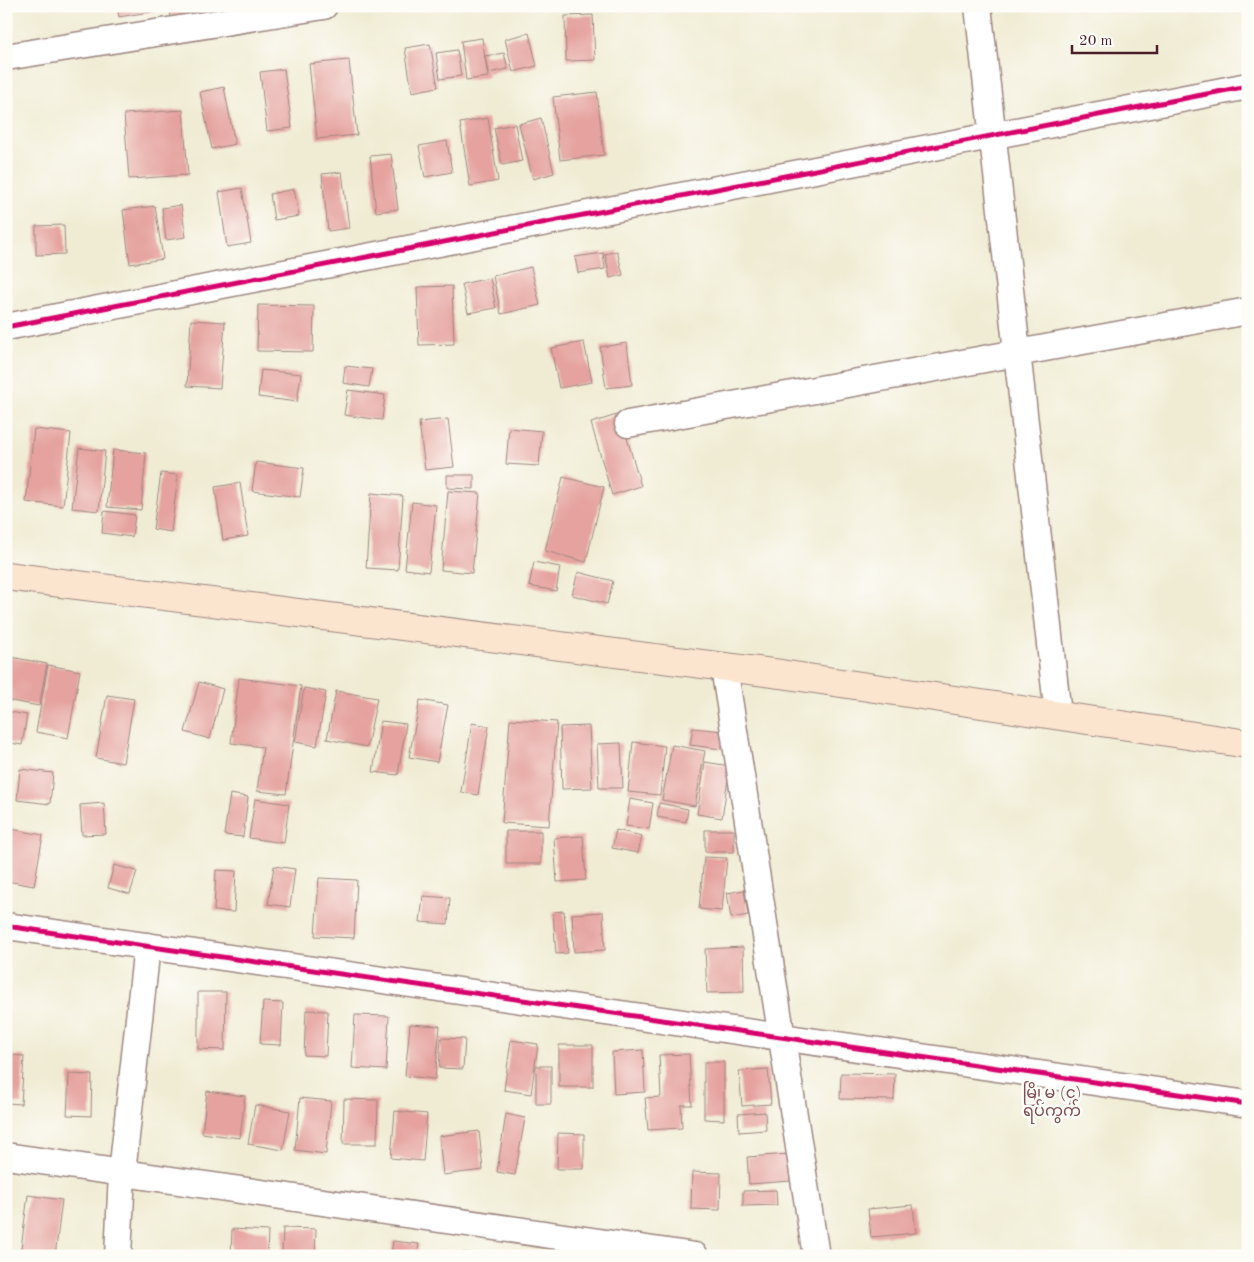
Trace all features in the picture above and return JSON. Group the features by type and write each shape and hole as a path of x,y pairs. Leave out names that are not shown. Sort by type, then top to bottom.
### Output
{"main road":[{"path":"6,576 724,667 1248,744"}],"street":[{"path":"6,56 324,6"},
{"path":"978,6 1058,716"},
{"path":"6,327 1248,86"},
{"path":"628,424 1248,311"},
{"path":"724,667 816,1256"},
{"path":"6,926 1248,1104"},
{"path":"118,1256 122,1173 147,946"},
{"path":"6,1156 695,1256"}],"building":[{"path":"117,6 154,6 155,11 119,17"},
{"path":"169,6 197,6 198,13 171,17"},
{"path":"593,15 595,60 566,61 565,16"},
{"path":"529,33 537,66 513,72 505,39"},
{"path":"482,38 488,77 466,80 461,41"},
{"path":"430,44 438,87 412,92 405,48"},
{"path":"457,50 461,76 440,79 436,53"},
{"path":"504,53 508,69 488,73 485,56"},
{"path":"349,60 357,135 317,139 309,64"},
{"path":"284,69 292,128 267,131 260,72"},
{"path":"224,87 235,144 212,149 200,92"},
{"path":"597,92 604,155 560,160 553,97"},
{"path":"183,110 188,175 129,179 124,114"},
{"path":"488,118 498,181 470,186 460,123"},
{"path":"541,118 554,173 533,179 519,124"},
{"path":"515,124 522,161 502,165 494,128"},
{"path":"447,141 452,172 425,177 419,146"},
{"path":"391,154 398,209 376,212 370,156"},
{"path":"342,172 349,228 328,231 322,174"},
{"path":"242,188 251,243 227,247 219,192"},
{"path":"294,189 299,216 274,220 270,194"},
{"path":"181,205 186,237 166,240 162,208"},
{"path":"155,206 163,259 130,264 123,210"},
{"path":"64,225 65,254 36,255 36,226"},
{"path":"617,251 623,275 610,278 605,254"},
{"path":"603,253 605,269 578,273 575,257"},
{"path":"531,267 540,305 501,314 493,276"},
{"path":"490,278 496,308 468,313 462,284"},
{"path":"452,286 454,344 419,345 417,287"},
{"path":"258,305 314,306 313,352 257,351"},
{"path":"191,320 225,322 220,388 187,386"},
{"path":"584,342 592,382 559,388 551,348"},
{"path":"627,343 632,385 606,388 600,347"},
{"path":"345,366 372,369 369,387 343,383"},
{"path":"261,370 301,374 297,402 258,397"},
{"path":"348,390 385,395 382,420 344,415"},
{"path":"620,414 641,486 612,495 591,423"},
{"path":"448,419 454,467 425,470 419,422"},
{"path":"509,428 542,431 539,466 506,464"},
{"path":"34,429 71,433 63,506 26,502"},
{"path":"79,448 105,451 99,511 72,508"},
{"path":"113,450 146,453 141,510 107,507"},
{"path":"256,462 304,468 300,497 252,491"},
{"path":"161,473 178,475 171,532 153,529"},
{"path":"447,475 474,475 474,489 447,488"},
{"path":"563,477 604,487 586,562 545,551"},
{"path":"240,483 248,536 223,540 215,487"},
{"path":"448,491 480,493 472,573 441,570"},
{"path":"371,493 403,496 398,570 366,568"},
{"path":"412,502 436,505 429,572 405,569"},
{"path":"104,511 135,515 132,537 102,533"},
{"path":"534,562 560,567 556,591 529,586"},
{"path":"578,572 613,581 607,604 572,595"},
{"path":"6,656 47,664 39,706 6,700"},
{"path":"48,665 80,671 68,738 36,732"},
{"path":"239,678 301,686 286,794 257,791 263,747 231,743"},
{"path":"199,682 223,689 210,739 185,732"},
{"path":"304,688 326,692 317,746 295,742"},
{"path":"336,691 377,698 367,747 327,739"},
{"path":"107,695 134,699 123,763 96,758"},
{"path":"420,700 448,705 437,762 409,757"},
{"path":"10,712 27,715 22,745 6,742"},
{"path":"510,719 557,722 549,826 502,823"},
{"path":"381,721 406,724 398,775 373,772"},
{"path":"472,723 489,726 478,795 461,792"},
{"path":"589,726 592,788 562,789 560,727"},
{"path":"693,728 724,731 722,749 690,745"},
{"path":"633,742 665,746 660,795 628,792"},
{"path":"621,743 623,788 599,788 597,744"},
{"path":"672,745 705,751 695,806 662,800"},
{"path":"705,762 730,766 722,818 697,814"},
{"path":"20,769 53,773 50,804 17,800"},
{"path":"230,794 248,797 243,837 224,835"},
{"path":"255,799 289,804 284,843 249,838"},
{"path":"630,799 653,803 649,829 626,826"},
{"path":"104,803 106,834 82,835 80,805"},
{"path":"659,803 688,809 686,822 657,817"},
{"path":"6,828 43,835 34,886 6,881"},
{"path":"616,830 642,836 638,853 612,848"},
{"path":"705,830 734,830 734,852 705,852"},
{"path":"506,831 541,831 541,864 506,864"},
{"path":"583,836 586,880 557,882 554,838"},
{"path":"704,857 727,858 722,911 699,909"},
{"path":"114,865 137,871 130,894 108,888"},
{"path":"274,866 295,869 290,907 268,904"},
{"path":"216,870 236,871 234,912 214,911"},
{"path":"319,878 357,880 354,938 315,936"},
{"path":"744,890 748,915 731,918 727,893"},
{"path":"423,896 450,898 448,924 420,922"},
{"path":"564,911 568,953 556,954 553,912"},
{"path":"603,912 605,950 574,952 572,914"},
{"path":"743,947 744,992 707,993 705,949"},
{"path":"198,992 226,992 225,1050 198,1049"},
{"path":"263,1002 283,1003 281,1045 260,1044"},
{"path":"306,1010 328,1011 326,1056 304,1055"},
{"path":"355,1015 389,1016 386,1070 352,1068"},
{"path":"410,1024 440,1026 435,1079 405,1076"},
{"path":"441,1038 465,1039 463,1069 439,1068"},
{"path":"511,1040 538,1044 531,1094 504,1090"},
{"path":"559,1045 593,1045 593,1087 559,1087"},
{"path":"643,1050 645,1092 614,1094 612,1052"},
{"path":"689,1054 692,1105 681,1105 682,1128 648,1130 645,1098 661,1097 659,1055"},
{"path":"6,1055 24,1056 21,1104 6,1103"},
{"path":"704,1062 724,1062 724,1120 704,1119"},
{"path":"536,1066 551,1066 551,1104 536,1104"},
{"path":"768,1069 771,1104 742,1106 739,1071"},
{"path":"841,1073 895,1074 894,1100 840,1099"},
{"path":"69,1074 92,1075 91,1116 67,1115"},
{"path":"207,1091 245,1096 240,1138 202,1133"},
{"path":"300,1098 331,1101 326,1154 295,1150"},
{"path":"344,1099 378,1100 377,1144 343,1144"},
{"path":"255,1105 290,1111 283,1150 248,1144"},
{"path":"395,1111 427,1114 423,1161 391,1158"},
{"path":"765,1112 766,1130 739,1132 738,1114"},
{"path":"506,1114 525,1118 515,1175 497,1172"},
{"path":"479,1131 483,1170 443,1175 439,1136"},
{"path":"558,1133 584,1134 584,1169 557,1169"},
{"path":"790,1154 791,1181 749,1184 747,1157"},
{"path":"692,1172 721,1173 720,1210 691,1209"},
{"path":"776,1190 777,1205 743,1206 743,1191"},
{"path":"28,1195 62,1200 55,1256 20,1256"},
{"path":"913,1205 916,1233 871,1237 868,1209"},
{"path":"283,1228 316,1229 315,1256 282,1256"},
{"path":"232,1229 268,1231 267,1256 231,1256"},
{"path":"393,1241 419,1244 417,1256 391,1256"},
{"path":"437,1251 471,1253 471,1256 437,1256"}],"cycle path":[{"path":"6,327 1248,86"},
{"path":"6,926 1248,1104"}],"district":[{"name":"မြို့မ (၄) ရပ်ကွက်","path":"1052,1103"}]}
